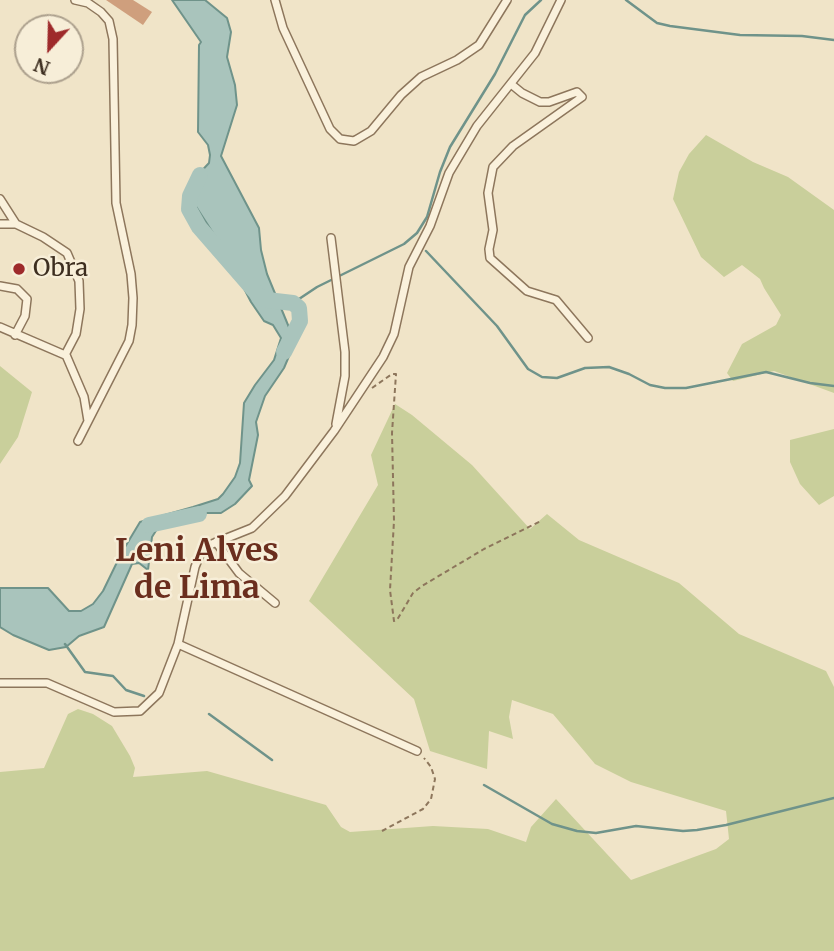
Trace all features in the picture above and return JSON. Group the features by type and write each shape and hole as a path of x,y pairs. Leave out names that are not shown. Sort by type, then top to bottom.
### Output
{"street":[{"path":"75,0 88,3 101,12 109,21 113,40 116,203 134,298 129,341 78,441"},
{"path":"275,0 283,28 330,130 340,139 348,141 359,140 365,136 421,76 468,54 486,35 507,0"},
{"path":"0,684 47,683 114,712 140,711 159,693 178,643 197,559 202,550 241,533 262,520 285,496 334,431 383,357 394,334 409,267 430,226 449,173 477,126 535,53 561,0"},
{"path":"511,84 540,102 549,102 579,92 582,97 513,146 493,167 488,193 493,230 490,258 529,292 550,296 556,300 588,338"},
{"path":"0,199 16,224"},
{"path":"0,224 16,224 43,237 67,253 75,268 79,281 80,309 76,334 66,355 83,397 88,421"},
{"path":"331,238 337,271 345,376 334,431"},
{"path":"0,286 17,289 27,299 25,316 15,335"},
{"path":"0,327 66,355"},
{"path":"216,542 239,573 275,603"},
{"path":"178,643 417,751"}],"path":[{"path":"361,390 372,388 396,374 392,433 394,521 390,590 394,621 413,593 422,586 484,549 541,521"},
{"path":"382,831 424,809 431,799 435,779 426,759 417,751"}],"green space":[{"path":"706,135 753,162 788,177 834,210 834,393 774,371 733,381 727,373 742,344 776,325 781,315 760,279 742,265 724,277 701,257 673,199 679,172 689,154"},
{"path":"0,366 32,392 18,437 0,464"},
{"path":"395,404 472,465 530,529 547,514 579,540 679,583 739,634 826,671 834,687 834,951 0,951 0,772 44,768 68,714 78,709 93,714 112,726 135,768 133,777 207,771 326,805 341,827 350,832 433,826 488,829 526,842 531,827 556,799 631,880 716,849 729,839 726,811 631,782 595,764 553,714 512,700 509,717 513,739 489,731 487,769 430,751 414,699 309,601 378,485 371,455"},
{"path":"834,429 834,496 819,505 800,484 790,462 790,440"}],"water":[{"path":"172,0 205,0 227,18 231,32 227,57 235,85 237,105 221,156 259,228 267,274 295,342 284,368 265,396 256,422 258,435 249,480 252,486 235,504 221,513 204,513 190,520 168,519 159,526 152,537 148,570 139,563 132,564 104,627 79,636 66,647 49,650 0,627 0,588 48,588 69,611 81,611 93,604 103,591 140,522 218,499 235,477 240,463 244,403 274,360 281,338 273,325 264,321 251,302 224,250 195,205 191,189 193,180 209,163 210,155 208,145 198,132 201,42"}],"building":[{"path":"106,0 133,0 152,12 143,25"}],"waterway":[{"path":"293,303 317,287 404,244 417,233 427,217 450,147 495,74 525,15 541,0"},
{"path":"626,0 657,23 670,26 740,35 802,36 834,40"},
{"path":"200,175 190,196 189,209 199,227 259,296 267,300 293,303 299,308 300,321 284,352"},
{"path":"426,251 497,326 528,369 542,377 557,378 585,368 609,367 650,385 665,388 686,388 766,372 834,386"},
{"path":"149,525 199,514"},
{"path":"65,644 85,672 113,676 126,690 144,696"},
{"path":"209,714 272,760"},
{"path":"484,785 552,824 596,833 636,826 697,830 834,798"}],"place":[{"name":"Obra","path":"19,269"}],"district":[{"name":"Leni Alves de Lima","path":"197,570"}]}
